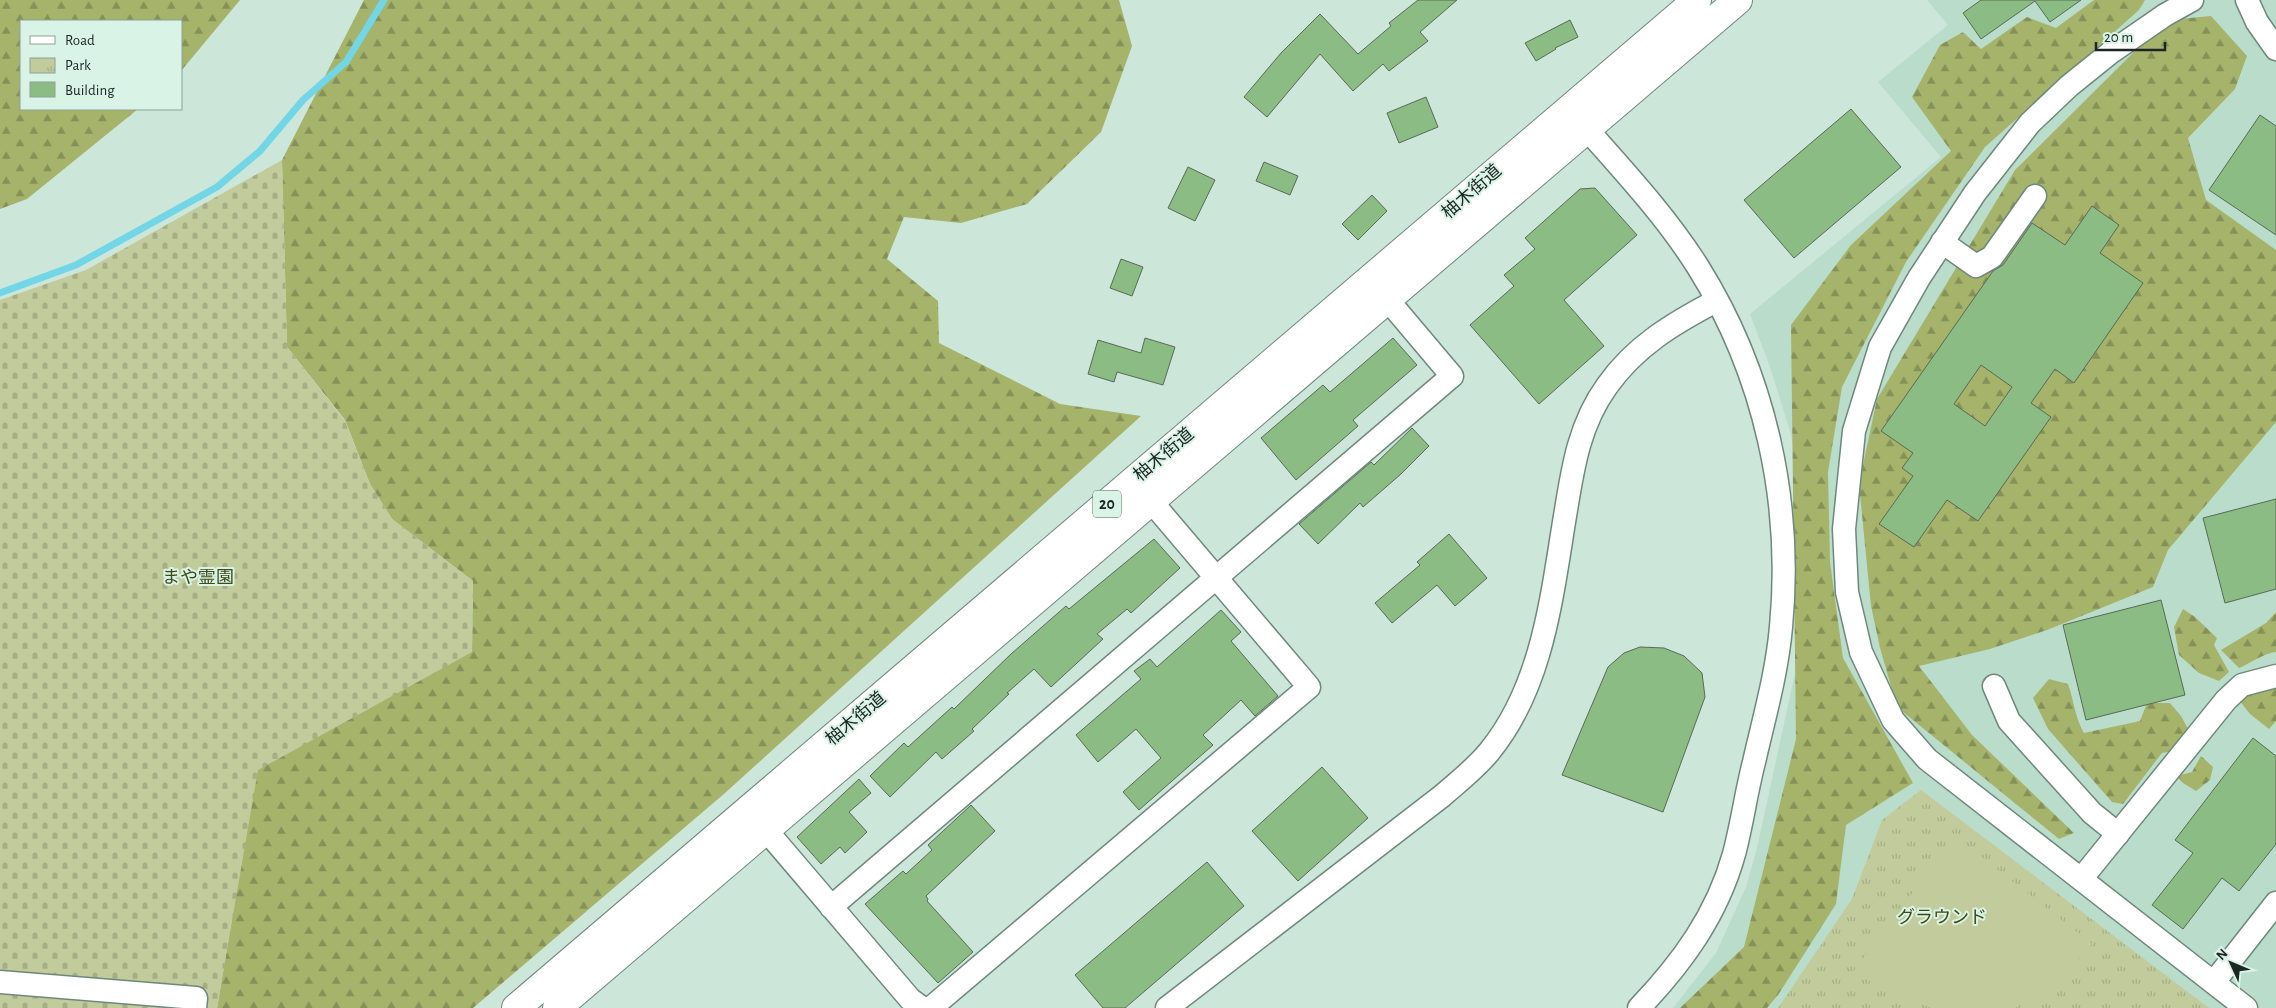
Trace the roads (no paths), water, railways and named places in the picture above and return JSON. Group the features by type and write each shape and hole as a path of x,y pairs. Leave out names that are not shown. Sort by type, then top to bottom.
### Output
{"main road":[{"name":"柚木街道","path":"1578,119 1697,0"},
{"name":"柚木街道","path":"557,1008 757,820 1378,289 1578,119 1738,0"},
{"name":"柚木街道","path":"516,1008 757,820 1150,500 1378,289"}],"street":[{"path":"2192,0 2165,15 2110,53 2069,86 2030,123 1975,193 1918,278 1880,347 1854,431 1844,529 1847,592 1861,652 1893,720 1927,758 2246,1008"},
{"path":"2247,0 2257,22 2276,48"},
{"path":"1578,119 1678,238 1699,269 1716,300 1753,382 1773,453 1782,511 1785,579 1781,630 1765,716 1734,854 1707,922 1670,975 1639,1008"},
{"path":"1942,242 1976,266 1992,257 2035,196"},
{"path":"832,907 1216,576 1452,376 1378,289"},
{"path":"1167,1008 1442,796 1467,775 1489,752 1517,710 1539,654 1575,457 1588,418 1607,385 1639,350 1660,332 1716,300"},
{"path":"757,820 910,999 924,1008 932,1007 1308,688 1216,576 1150,500"},
{"path":"2082,878 2226,700 2242,684 2276,676"},
{"path":"1994,686 2009,721 2092,813 2118,834"},
{"path":"2214,982 2276,903"},
{"path":"0,982 196,998 194,1008"}],"waterway":[{"path":"0,293 76,265 217,187 260,151 303,100 346,62 384,0"}],"park label":[{"name":"まや霊園","path":"198,578"},
{"name":"グラウンド","path":"1942,918"}]}
